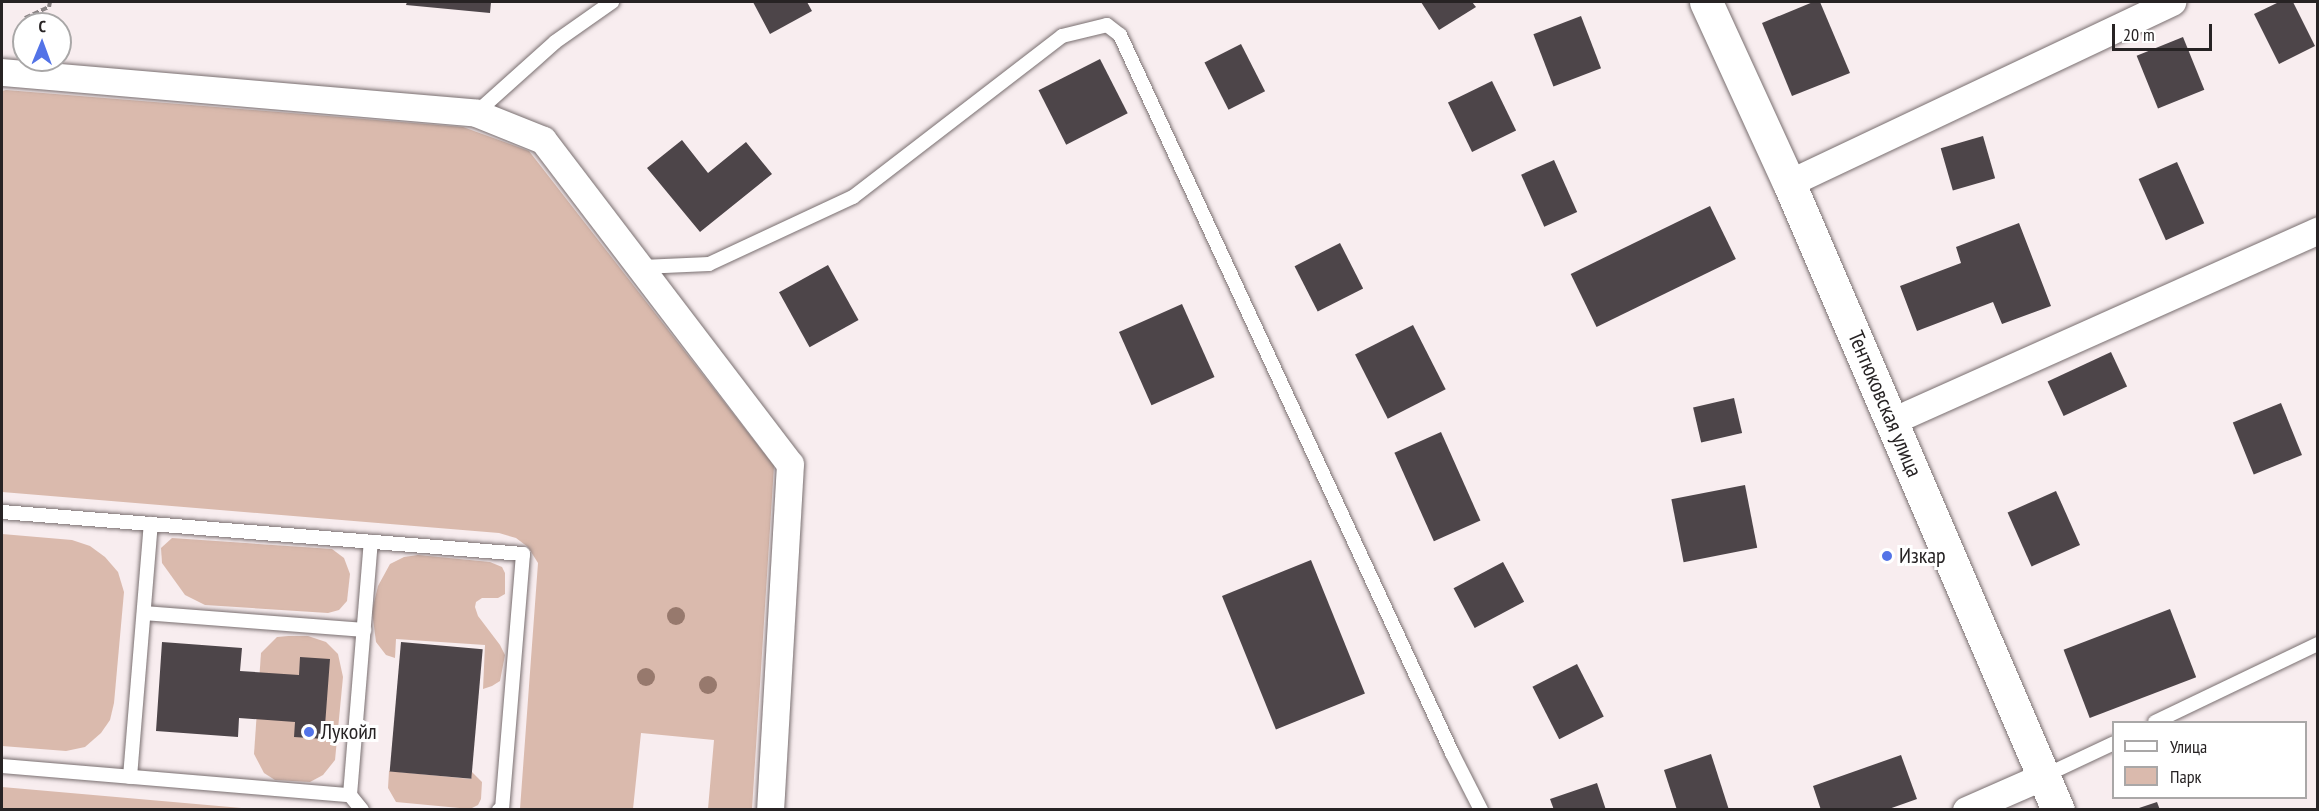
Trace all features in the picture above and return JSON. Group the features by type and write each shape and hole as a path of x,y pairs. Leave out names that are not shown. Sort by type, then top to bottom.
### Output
{"street":[{"name":"Тентюковская улица","path":"1706,2 1789,183 2058,810"},
{"path":"1789,183 2172,2"},
{"path":"2,72 476,112 543,140 790,464 770,810"},
{"path":"1892,421 2318,230"},
{"path":"1966,810 2043,776"}],"lane":[{"path":"476,112 555,42 612,2"},
{"path":"642,267 709,264 853,197 1062,36 1107,25 1119,35 1481,810"},
{"path":"2,512 523,554 502,808 499,810"},
{"path":"130,777 151,524"},
{"path":"362,810 350,795 371,542"},
{"path":"144,612 364,630"},
{"path":"2159,721 2318,644"},
{"path":"2043,776 2112,744"},
{"path":"2,766 350,795"}],"path":[{"path":"39,12 49,7 50,2"}],"green space":[{"path":"2,91 463,127 529,151 774,466 752,809 708,809 714,740 641,733 633,809 520,809 538,563 528,547 516,538 499,533 2,492"},
{"path":"2,534 72,540 90,546 105,557 118,572 124,592 114,703 110,720 101,733 85,747 66,751 2,746"},
{"path":"172,538 332,549 344,558 350,574 347,601 339,610 328,613 205,605 185,595 162,563 161,548"},
{"path":"418,555 490,562 502,567 505,573 505,594 498,598 482,598 476,602 475,607 478,616 505,655 500,681 492,686 483,689 485,645 396,639 395,658 386,655 376,642 372,611 378,586 390,564 404,557"},
{"path":"308,636 326,642 338,654 343,677 335,760 323,775 310,782 275,780 264,773 254,754 261,653 277,637"},
{"path":"389,771 471,779 472,772 482,782 481,799 478,805 470,809 396,802 388,788"},
{"path":"2,787 253,809 2,809"}],"building":[{"path":"407,2 491,2 490,13 406,5"},
{"path":"753,2 807,2 812,11 770,34"},
{"path":"1421,2 1472,2 1476,7 1439,30"},
{"path":"1813,2 1820,2 1850,73 1792,96 1762,23"},
{"path":"2279,2 2293,2 2315,46 2279,64 2254,14"},
{"path":"1581,16 1601,68 1553,87 1533,34"},
{"path":"2183,37 2204,90 2158,109 2137,56"},
{"path":"1241,44 1265,91 1229,110 1204,63"},
{"path":"1100,59 1128,113 1066,145 1039,90"},
{"path":"1492,81 1516,130 1472,152 1448,102"},
{"path":"1983,136 1995,178 1953,190 1941,148"},
{"path":"682,140 708,173 746,142 772,174 700,232 647,168"},
{"path":"1554,160 1577,212 1544,227 1521,175"},
{"path":"2177,162 2204,223 2166,240 2139,179"},
{"path":"1710,206 1736,259 1597,327 1571,274"},
{"path":"2019,223 2051,306 2002,324 1993,302 1917,331 1900,286 1961,263 1956,247"},
{"path":"1340,243 1363,288 1318,312 1295,266"},
{"path":"828,265 859,320 810,347 779,292"},
{"path":"1182,304 1215,377 1152,405 1119,332"},
{"path":"1413,325 1446,389 1388,419 1355,355"},
{"path":"2111,352 2127,386 2064,416 2048,382"},
{"path":"1734,398 1742,433 1701,443 1693,407"},
{"path":"2281,403 2302,455 2254,474 2233,422"},
{"path":"1441,432 1480,521 1434,541 1394,453"},
{"path":"1745,485 1757,548 1684,562 1671,499"},
{"path":"2056,491 2080,545 2032,566 2008,513"},
{"path":"1311,560 1365,694 1276,729 1222,596"},
{"path":"1503,562 1524,602 1475,628 1454,588"},
{"path":"2170,609 2196,677 2090,718 2064,650"},
{"path":"162,642 242,648 240,671 299,675 300,657 330,659 324,739 294,737 295,722 239,718 238,737 156,731"},
{"path":"401,642 483,649 471,779 390,772"},
{"path":"1577,664 1604,717 1559,739 1532,687"},
{"path":"1711,754 1729,810 1677,810 1664,770"},
{"path":"1901,755 1917,799 1886,810 1821,810 1813,786"},
{"path":"1597,783 1606,810 1554,810 1550,799"},
{"path":"2157,802 2160,810 2136,810 2136,809"}],"place":[{"name":"Изкар","path":"1887,556"},
{"name":"Лукойл","path":"309,732"}]}
